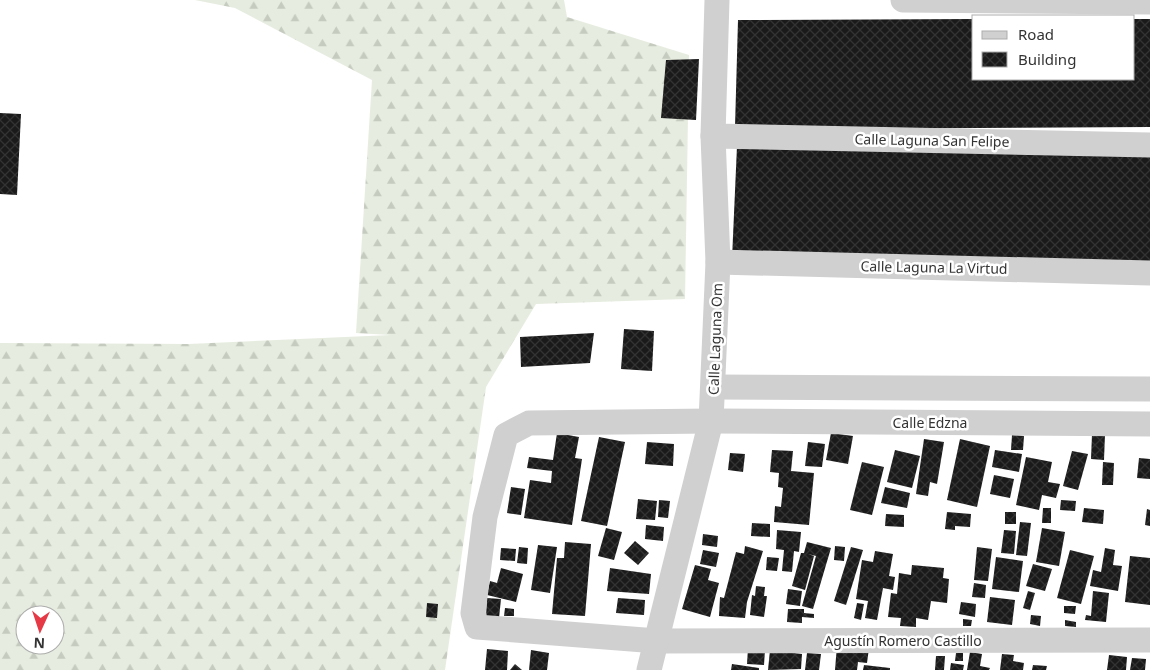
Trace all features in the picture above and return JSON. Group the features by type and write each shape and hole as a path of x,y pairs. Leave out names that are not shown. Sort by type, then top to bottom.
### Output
{"street":[{"name":"Calle Laguna Om","path":"649,670 711,421 718,262 713,136 716,0"},
{"path":"903,0 1150,2"},
{"name":"Calle Laguna San Felipe","path":"713,136 1150,144"},
{"name":"Calle Laguna La Virtud","path":"718,262 1150,273"},
{"path":"714,386 1150,388"},
{"name":"Calle Edzna","path":"477,627 473,613 485,517 506,435 530,423 711,421 1150,424"},
{"name":"Agustín Romero Castillo","path":"477,627 657,641 1150,640"}],"green space":[{"path":"195,0 564,0 567,17 689,55 685,299 536,304 486,387 445,670 0,670 0,343 189,344 391,335 356,333 372,80 235,8"}],"building":[{"path":"972,19 972,80 1135,80 1135,19 1150,19 1150,127 819,129 735,127 738,20"},
{"path":"699,59 696,120 661,118 666,60"},
{"path":"0,113 21,114 17,195 0,194"},
{"path":"737,146 1150,150 1150,265 732,259"},
{"path":"624,329 654,331 652,371 621,369"},
{"path":"594,333 590,363 521,367 520,337"},
{"path":"557,433 579,437 575,458 582,459 572,525 524,518 530,480 551,483 552,471 527,468 529,457 553,460"},
{"path":"831,433 853,436 848,464 826,460"},
{"path":"1092,434 1105,434 1104,460 1091,459"},
{"path":"1012,435 1024,436 1023,450 1011,450"},
{"path":"599,437 625,442 607,526 581,521"},
{"path":"924,439 944,442 937,484 930,482 928,496 916,494"},
{"path":"960,439 990,446 977,507 947,500"},
{"path":"647,442 674,444 673,466 645,464"},
{"path":"808,442 825,444 822,467 805,466"},
{"path":"772,450 793,451 791,471 814,473 809,525 774,522 775,506 781,507 783,488 778,487 779,473 770,472"},
{"path":"895,450 920,456 912,488 887,482"},
{"path":"995,450 1022,454 1019,472 992,467"},
{"path":"1072,451 1088,454 1078,490 1063,486"},
{"path":"730,453 745,454 743,472 728,470"},
{"path":"1026,457 1052,462 1048,482 1060,484 1056,498 1042,495 1039,510 1016,505"},
{"path":"1139,458 1150,459 1150,479 1137,478"},
{"path":"862,462 884,467 872,515 850,510"},
{"path":"1103,462 1114,463 1113,485 1102,485"},
{"path":"994,475 1014,479 1010,498 990,494"},
{"path":"511,487 525,489 521,515 507,513"},
{"path":"885,487 910,493 907,508 881,503"},
{"path":"638,499 657,501 655,520 636,519"},
{"path":"659,500 670,501 668,518 658,517"},
{"path":"1061,500 1076,501 1075,511 1060,510"},
{"path":"1043,508 1051,508 1051,523 1042,523"},
{"path":"1084,508 1104,510 1103,524 1082,522"},
{"path":"1147,509 1150,510 1150,526 1145,525"},
{"path":"947,512 971,514 970,527 955,526 955,530 945,529"},
{"path":"1005,512 1016,512 1016,524 1005,524"},
{"path":"886,514 904,515 904,527 885,526"},
{"path":"1020,522 1031,523 1027,556 1016,555"},
{"path":"752,523 770,524 770,537 751,536"},
{"path":"646,525 664,527 663,541 645,539"},
{"path":"606,528 622,532 614,560 598,556"},
{"path":"1042,528 1065,532 1059,566 1036,562"},
{"path":"777,530 801,532 799,552 794,551 792,572 782,571 784,550 776,549"},
{"path":"1004,530 1016,531 1014,554 1001,553"},
{"path":"703,534 718,536 717,547 702,545"},
{"path":"635,541 649,553 638,565 624,553"},
{"path":"565,542 591,544 585,616 552,614 557,558 564,558"},
{"path":"807,542 831,548 813,609 802,606 816,556 808,554 814,556 805,590 792,586 801,553 804,553"},
{"path":"538,545 557,547 550,593 531,590"},
{"path":"745,546 763,551 747,602 745,618 719,616 720,597 724,598 736,552 744,554"},
{"path":"835,546 845,547 844,561 834,560"},
{"path":"519,547 528,548 527,564 517,563"},
{"path":"851,547 863,550 846,605 834,601"},
{"path":"977,547 992,549 988,581 974,580"},
{"path":"501,548 516,549 515,561 500,560"},
{"path":"1105,548 1115,550 1113,565 1122,566 1118,591 1090,586 1093,570 1101,572"},
{"path":"703,550 719,553 716,567 700,564"},
{"path":"1070,550 1094,556 1081,604 1057,598"},
{"path":"875,551 893,554 889,576 895,577 893,590 883,588 877,620 865,618 868,601 856,599 862,560 873,562"},
{"path":"1130,556 1150,558 1150,605 1125,602"},
{"path":"767,557 779,558 777,571 766,570"},
{"path":"996,557 1023,561 1019,592 992,589"},
{"path":"1033,564 1052,569 1045,591 1026,586"},
{"path":"695,565 711,569 708,580 719,583 710,617 682,609"},
{"path":"912,565 944,568 943,578 949,579 947,603 931,601 928,620 916,618 916,627 900,626 901,618 888,617 891,593 897,594 899,573 911,575"},
{"path":"501,568 523,574 516,602 487,595 490,581 497,583"},
{"path":"610,568 651,574 649,594 607,591"},
{"path":"974,583 986,585 985,598 972,597"},
{"path":"756,586 765,587 764,596 767,596 764,617 750,615 752,595 755,596"},
{"path":"788,589 802,591 800,606 786,604"},
{"path":"1028,591 1035,593 1030,610 1023,608"},
{"path":"1093,591 1109,593 1106,622 1085,620 1086,615 1091,616"},
{"path":"990,597 1015,600 1012,625 987,622"},
{"path":"487,598 501,599 499,618 486,617"},
{"path":"618,598 645,600 644,615 616,613"},
{"path":"961,602 976,604 975,617 959,614"},
{"path":"427,603 438,604 437,618 426,617"},
{"path":"857,603 864,604 861,620 854,618"},
{"path":"1064,606 1076,606 1075,614 1064,613"},
{"path":"505,608 514,609 514,616 504,616"},
{"path":"788,609 804,609 804,613 814,614 814,618 802,617 802,623 787,622"},
{"path":"1031,615 1041,616 1040,626 1030,624"},
{"path":"963,619 972,620 971,626 963,626"},
{"path":"1065,620 1076,622 1076,627 1065,626"},
{"path":"837,645 869,648 867,663 858,662 857,670 835,670"},
{"path":"748,648 765,650 764,665 747,664"},
{"path":"487,649 508,651 507,670 485,670"},
{"path":"531,650 549,653 547,670 529,670"},
{"path":"770,650 802,654 801,669 768,670"},
{"path":"970,652 982,654 980,666 990,668 989,670 967,670"},
{"path":"807,653 821,654 819,670 805,670"},
{"path":"956,653 963,653 963,661 955,661"},
{"path":"1002,654 1014,655 1013,661 1024,663 1023,670 1000,670"},
{"path":"1109,655 1127,657 1126,670 1107,670"},
{"path":"936,656 945,656 944,670 935,670"},
{"path":"1132,658 1146,659 1145,670 1130,670"},
{"path":"951,663 964,665 963,670 950,670"},
{"path":"515,664 522,670 510,670"},
{"path":"732,664 759,668 759,670 731,670"},
{"path":"864,665 890,668 890,670 863,670"},
{"path":"1033,665 1047,666 1046,670 1032,670"}]}
